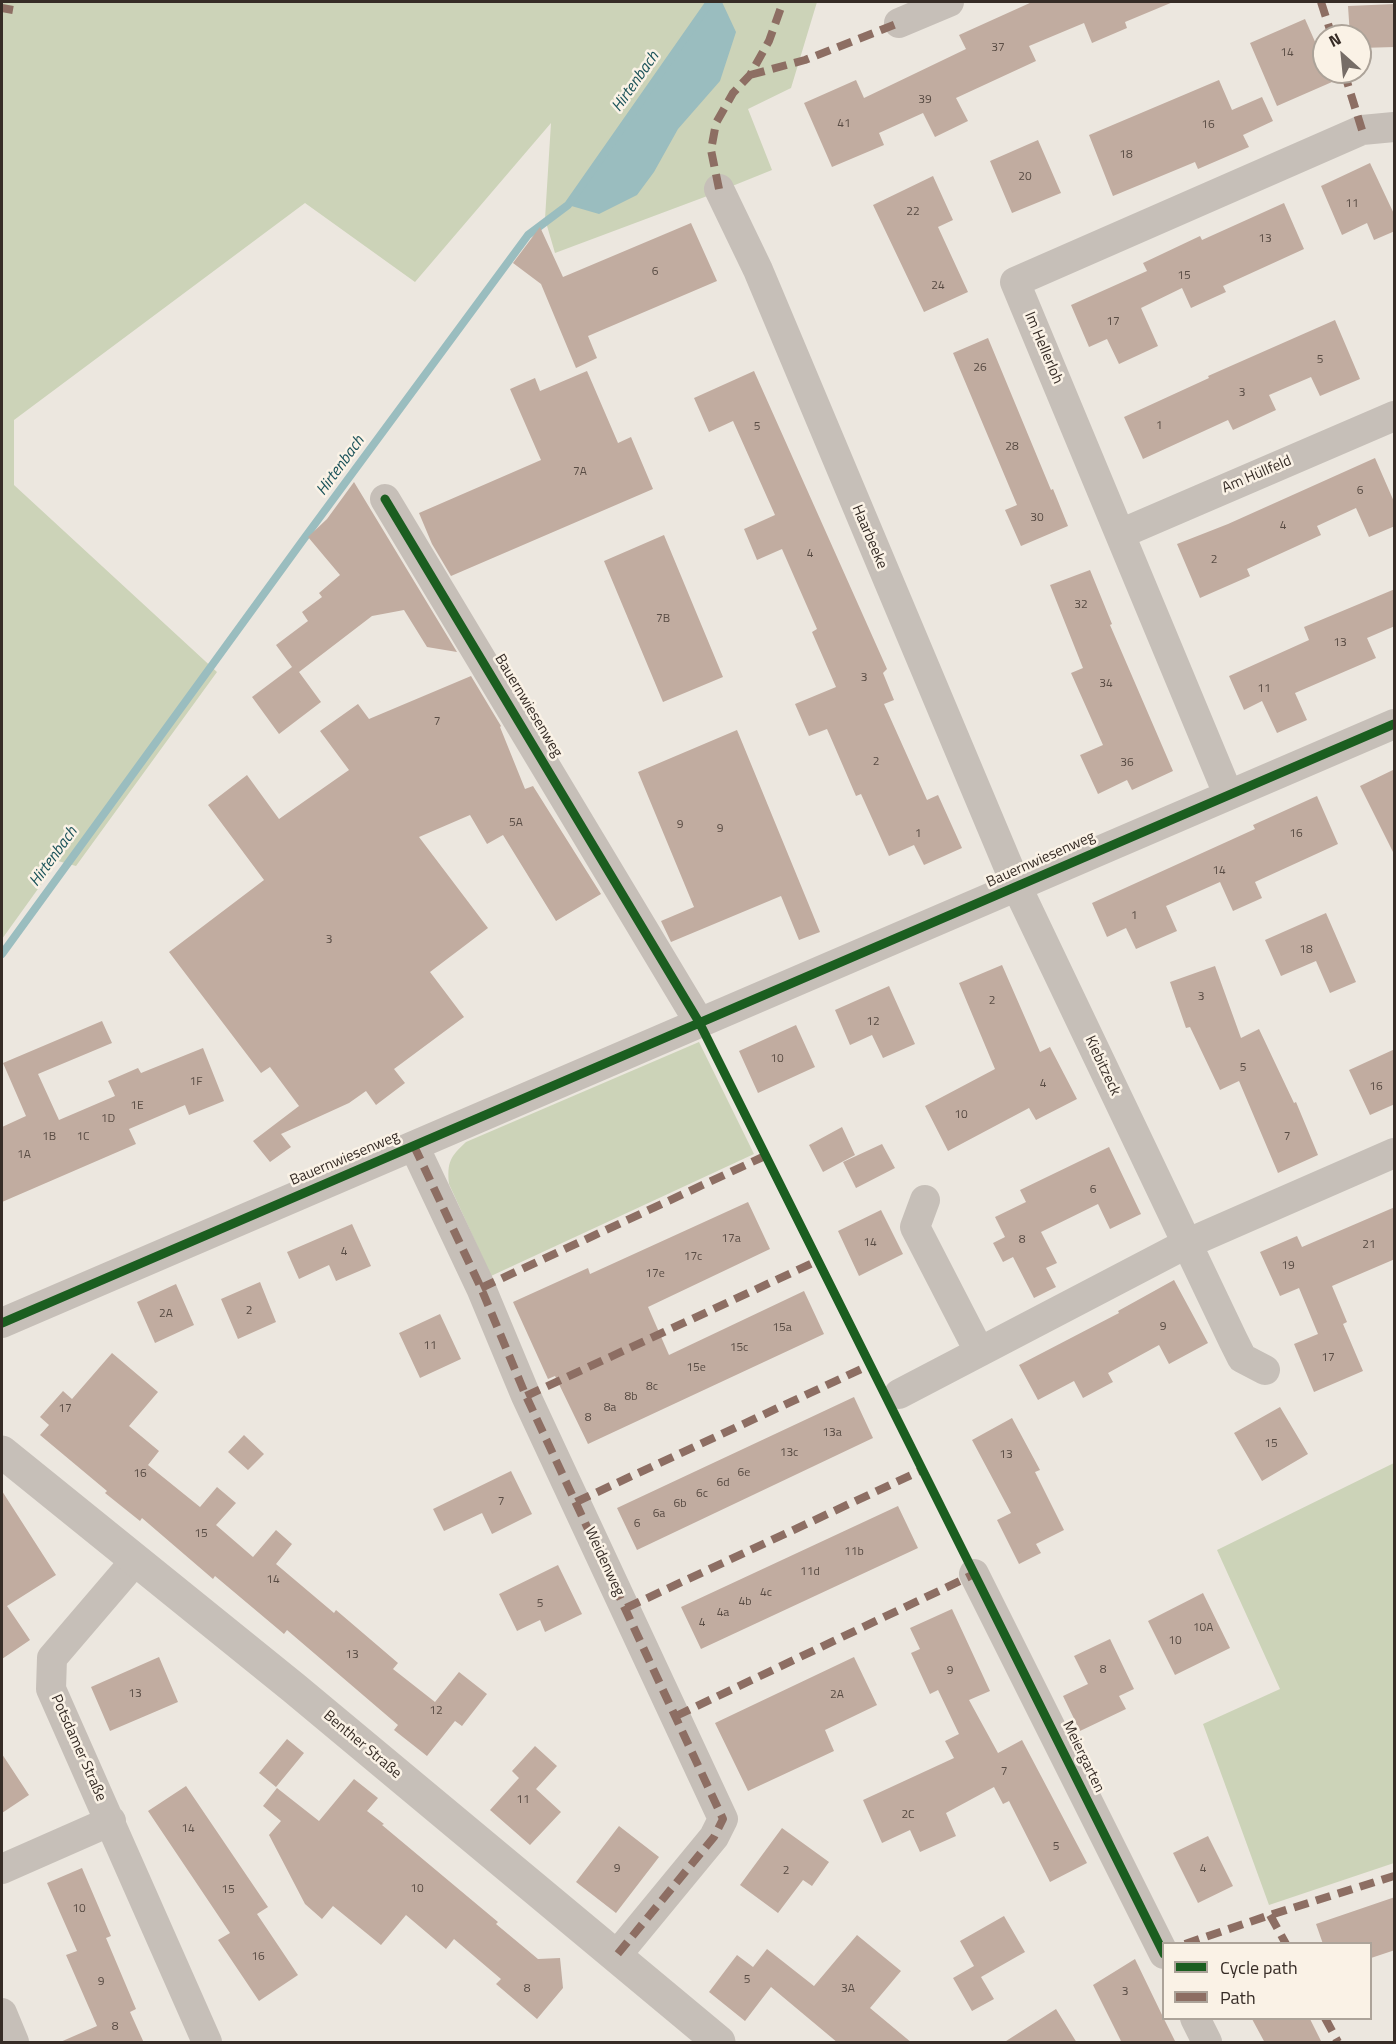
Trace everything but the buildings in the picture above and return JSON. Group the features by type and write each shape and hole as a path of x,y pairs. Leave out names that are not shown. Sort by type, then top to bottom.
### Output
{"street":[{"path":"899,23 950,2"},
{"name":"Im Hellerloh","path":"1228,794 1015,282 1362,130 1395,127"},
{"name":"Haarbeeke","path":"719,189 758,270 1017,887"},
{"name":"Am Hüllfeld","path":"1120,534 1395,416"},
{"name":"Bauernwiesenweg","path":"385,499 699,1022"},
{"name":"Bauernwiesenweg","path":"2,1323 1395,724"},
{"name":"Kiebitzeck","path":"1017,887 1242,1358 1265,1370"},
{"name":"Weidenweg","path":"414,1146 481,1288 526,1396 723,1819 714,1837 616,1956"},
{"path":"899,1394 979,1350 1186,1244 1394,1154"},
{"path":"925,1200 915,1227 979,1350"},
{"name":"Benther Straße","path":"2,1452 294,1688 719,2043"},
{"name":"Potsdamer Straße","path":"135,1561 52,1658 51,1689 207,2043"},
{"name":"Meiergarten","path":"974,1574 1162,1950"},
{"name":"Potsdamer Straße","path":"2,1869 111,1821"},
{"path":"2,2013 14,2043"},
{"path":"1196,2020 1207,2043"}],"green space":[{"path":"2,2 817,2 791,88 748,109 772,170 555,253 545,219 551,123 415,282 305,203 14,420 14,485 217,672 76,866 58,861 2,939"},
{"path":"699,1042 754,1154 491,1276 449,1184 449,1165 456,1152 466,1142"},
{"path":"1394,1463 1394,1863 1269,1905 1203,1724 1280,1689 1217,1550"}],"water":[{"path":"710,2 722,2 736,32 720,81 678,129 654,172 637,195 599,214 568,205"}],"waterway":[{"name":"Hirtenbach","path":"2,954 528,235 568,205 710,2"}],"marked path":[{"path":"719,189 711,150 716,123 733,93 750,75 769,41 783,2"},
{"path":"1321,2 1328,24"},
{"path":"2,8 13,10"},
{"path":"750,75 805,60 899,23"},
{"path":"1348,84 1362,130"},
{"path":"414,1146 481,1288 526,1396 723,1819 714,1837 616,1956"},
{"path":"481,1288 765,1156"},
{"path":"526,1396 817,1261"},
{"path":"576,1502 870,1365"},
{"path":"626,1608 922,1470"},
{"path":"676,1716 962,1580 974,1574 972,1569"},
{"path":"1191,1942 1394,1876"},
{"path":"1270,1915 1285,1942"},
{"path":"1326,2020 1338,2042"}],"cycle path":[{"path":"385,499 699,1022 1162,1950"},
{"path":"2,1323 1394,724"}]}
